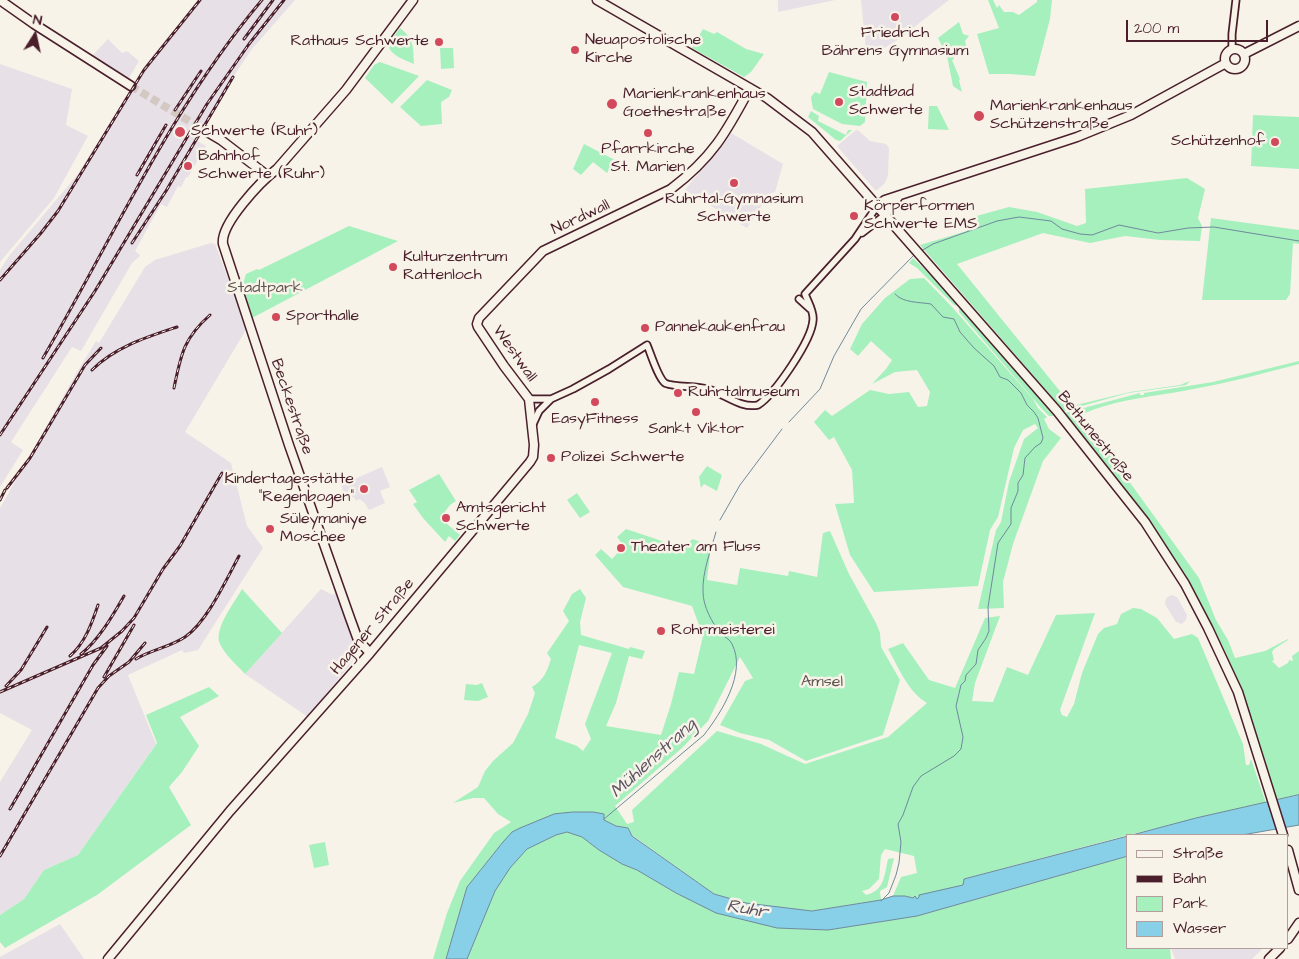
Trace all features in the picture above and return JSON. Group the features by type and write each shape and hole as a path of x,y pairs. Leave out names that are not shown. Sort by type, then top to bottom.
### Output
{"main road":[{"path":"0,0 131,86"},
{"name":"Beckestraße","path":"370,653 358,640 350,618 289,445 223,244 223,238 230,222 268,176 277,169 346,90 414,0"},
{"path":"597,0 750,88"},
{"path":"1244,54 1299,26"},
{"path":"1232,49 1240,50 1244,54 1244,63 1240,68 1231,68 1226,63 1226,54 1232,49"},
{"path":"877,206 885,200 1108,125 1226,63"},
{"name":"Bethunestraße","path":"750,88 792,115 823,142 1064,418 1145,522 1185,584 1238,692 1283,834"},
{"name":"Nordwall","path":"477,324 479,318 543,251 672,190 697,169 716,148 730,127 750,88"},
{"path":"204,130 221,140 268,176"},
{"path":"885,215 898,197"},
{"name":"Westwall","path":"477,324 504,366 529,399"},
{"name":"Hagener Straße","path":"108,959 230,810 370,653 530,462 534,452 533,424 529,399"},
{"path":"1289,853 1299,890"},
{"path":"1291,860 1299,870"},
{"path":"1289,938 1299,923"},
{"path":"1269,959 1279,949"}],"street":[{"path":"1232,49 1236,0"},
{"path":"533,424 539,411 551,399 583,384 648,345 660,378 665,383 673,386 690,385 708,389 747,406 758,405 792,366 812,325 812,311 805,294 855,239 877,206"},
{"path":"855,239 885,215"},
{"path":"799,299 812,311"},
{"path":"529,399 551,399"}],"shaded area":[{"path":"198,0 295,0 252,49 229,83 196,140 206,146 188,177 186,177 181,187 178,186 167,207 161,204 135,251 140,255 139,257 132,263 81,351 72,347 11,442 23,450 0,487 0,270 9,256 78,174 146,64"},
{"path":"778,0 835,0 778,12"},
{"name":"Friedrich Bährens Gymnasium","path":"861,0 949,0 896,41 884,48 866,50"},
{"path":"108,39 122,53 127,51 139,61 129,78 92,56"},
{"path":"0,64 72,89 66,125 88,136 54,198 0,262"},
{"path":"856,130 870,141 886,144 889,148 888,175 885,183 877,190 837,146"},
{"name":"Ruhrtal-Gymnasium Schwerte","path":"731,133 783,164 775,192 769,194 747,228 685,190"},
{"path":"211,243 215,244 247,328 185,432 231,463 247,526 263,548 198,650 184,653 182,650 128,675 156,744 78,855 44,870 24,899 0,915 0,782 32,730 0,713 0,508 77,372 96,341 99,343 145,267 155,260"},
{"name":"Kindertagesstätte \"Regenbogen\"","path":"382,467 390,487 380,491 385,503 369,510 364,502 359,499 356,501 354,497 347,500 341,485"},
{"path":"321,589 333,595 337,592 357,656 308,717 245,674"},
{"path":"1172,595 1177,597 1187,615 1186,620 1182,624 1176,622 1165,604 1166,598"},
{"path":"60,924 84,959 0,959 0,957"},
{"path":"1171,949 1262,949 1252,959 1175,959"}],"green space":[{"path":"988,0 993,0 997,8 999,5 1004,12 1013,12 1019,15 1037,2 1037,0 1052,0 1050,19 1035,76 989,74 977,34 999,28"},
{"path":"959,22 963,34 969,36 965,41 968,52 953,56 954,59 952,60 960,79 962,92 953,86 947,56 938,38"},
{"path":"400,28 411,40 414,64 398,57 389,48 388,44"},
{"path":"703,29 714,34 717,32 746,49 764,54 751,72 744,77 692,48"},
{"path":"440,48 453,48 454,68 441,69"},
{"path":"380,62 419,76 392,104 365,78 374,65"},
{"name":"Stadtbad Schwerte","path":"829,72 867,82 865,122 860,126 842,124 813,109 811,97 815,92 820,94"},
{"path":"427,80 452,90 449,97 441,102 442,124 421,126 400,107"},
{"path":"929,106 937,106 949,130 928,129"},
{"path":"811,111 819,116 818,121 846,135 848,130 852,130 840,141 836,140 808,117"},
{"name":"Schützenhof","path":"1253,115 1299,117 1299,169 1251,166"},
{"path":"584,144 615,160 607,173 593,162 581,175 573,169"},
{"path":"1187,178 1205,189 1198,218 1202,226 1200,241 1160,240 1125,236 1090,243 1043,233 957,264 1072,406 1130,392 1180,385 1190,381 1186,385 1128,393 1064,411 920,245 967,231 962,220 1009,207 1037,212 1077,226 1086,223 1085,189"},
{"path":"1211,218 1299,230 1299,244 1293,243 1290,294 1286,300 1202,300"},
{"name":"Stadtpark","path":"349,226 398,241 252,318 244,291 246,274 257,269 259,270"},
{"path":"913,258 948,292 1054,416 1049,416 1041,408 959,312 959,306 954,305 917,268 909,263"},
{"path":"924,278 1033,399 1038,408 1047,417 1044,419 1049,429 1061,438 1043,461 1013,544 1003,582 1004,608 978,609 996,530 1001,522 1009,482 1024,439 1038,428 1035,424 1023,430 1014,448 998,517 990,530 978,586 874,592 850,555 835,504 854,503 852,470 834,437 829,440 814,422 825,410 832,416 870,390 889,394 909,392 918,407 927,406 930,392 917,370 895,372 872,384 892,360 871,341 858,356 850,349 862,324 885,298 910,279"},
{"path":"1299,361 1299,364 1246,378 1206,387 1122,401 1081,415 1199,578 1216,620 1228,640 1235,658 1265,651 1288,639 1272,652 1274,660 1272,661 1279,668 1288,663 1289,660 1293,661 1292,656 1299,651 1299,795 1277,800 1241,689 1210,620 1153,528 1065,413 1140,393 1140,395 1144,395 1144,393 1213,382"},
{"path":"707,466 722,475 717,491 704,484 701,488 699,477"},
{"path":"439,474 456,501 450,505 440,518 460,535 455,541 449,536 445,542 423,518 413,504 417,502 409,490"},
{"path":"577,493 590,512 580,518 567,500"},
{"name":"Amsel","path":"626,529 668,543 671,547 680,548 693,539 711,546 707,580 737,585 740,568 788,576 789,571 817,577 823,533 830,531 849,574 876,623 880,633 881,647 900,680 883,735 806,761 769,740 740,733 720,725 745,681 753,678 740,657 708,721 682,748 615,806 627,824 634,822 632,810 717,731 761,744 805,764 888,737 927,703 914,693 888,649 903,643 929,680 955,688 985,618 1000,616 975,683 972,701 993,702 1007,667 1028,675 1056,615 1095,613 1060,710 1062,715 1067,717 1074,704 1082,673 1098,634 1104,628 1117,624 1121,614 1133,608 1141,609 1157,618 1174,639 1192,634 1198,638 1243,744 1246,765 1249,765 1251,759 1266,803 1126,834 964,879 964,885 917,899 914,897 893,896 901,877 917,873 914,856 885,849 881,855 879,879 869,889 862,891 866,895 877,890 883,881 888,859 894,858 887,887 880,891 881,900 812,911 746,903 714,894 632,835 628,828 616,826 604,820 503,842 467,887 446,959 433,959 447,913 460,881 494,833 511,822 498,814 484,798 473,798 453,803 478,787 485,771 513,743 528,714 535,693 532,687 542,678 548,667 551,659 547,653 569,621 563,611 572,594 580,589 586,598 580,622 581,635 629,649 630,647 645,651 642,659 629,656 616,703 606,726 661,735 679,672 694,674 703,636 692,606 623,587 595,555 601,549 612,559 624,546 617,537","holes":["579,645 612,653 585,724 591,739 583,751 577,746 555,738"]},
{"path":"242,589 282,633 245,674 225,652 219,638 222,623"},
{"path":"482,683 488,697 478,701 464,700 466,684 477,685"},
{"path":"209,687 219,696 180,717 199,746 182,772 169,787 191,825 97,895 5,948 0,942 0,915 24,899 44,870 78,855 157,743 146,715"},
{"path":"567,832 582,837 622,864 637,870 676,893 777,928 828,930 917,916 1126,857 1126,949 1170,949 1171,959 467,959 495,891 510,868 527,849 556,835"},
{"path":"325,842 329,865 314,868 309,845"}],"water":[{"path":"1299,795 1299,825 1248,834 1136,834 1196,818"},
{"name":"Ruhr","path":"593,812 604,814 604,820 616,826 628,828 632,836 714,894 746,903 812,911 881,900 893,896 913,898 915,896 917,899 919,895 963,885 964,879 1126,837 1126,857 917,916 828,930 777,928 716,913 676,893 637,870 622,864 582,837 567,832 556,835 527,849 510,868 495,891 467,959 446,959 467,887 512,832 554,814"}],"waterway":[{"name":"Mühlenstrang","path":"921,251 933,244 997,221 1019,217 1051,221 1062,229 1080,234 1092,235 1119,225 1158,233 1188,228 1214,227 1299,241"},
{"name":"Mühlenstrang","path":"789,422 820,389 834,356 861,309 915,254"},
{"path":"881,901 889,893 896,875 901,842 898,824 913,787 921,776 954,756 961,749 963,737 956,706 961,685 965,681 966,675 976,664 978,650 989,631 988,607 998,543 1011,524 1011,508 1018,491 1018,483 1023,475 1025,458 1041,443 1043,438 1038,418 1027,405 1021,393 1008,380 1000,377 994,366 960,332 954,319 943,317 931,304 907,301 895,294"},
{"name":"Mühlenstrang","path":"720,520 740,485 782,429"},
{"name":"Mühlenstrang","path":"604,819 704,735 718,716 730,692 734,680 736,655 731,642 721,634 711,620 703,597 705,569 716,532"}],"tunnel":[{"path":"131,86 204,130"}],"railway":[{"path":"0,280 58,211 144,70 200,0"},
{"path":"43,358 172,128 230,41 262,0"},
{"path":"244,39 273,0"},
{"path":"0,435 95,291 207,104 249,44 284,0"},
{"path":"175,110 201,71"},
{"path":"132,243 166,191 233,77"},
{"path":"137,175 166,125"},
{"path":"174,388 185,348 194,332 210,315"},
{"path":"92,370 121,349 177,327"},
{"path":"7,488 30,458 85,365 101,348"},
{"path":"0,692 101,648 122,631 134,618 163,569 180,546 222,473"},
{"path":"0,500 5,490"},
{"path":"136,659 185,637 193,630 215,600 239,556"},
{"path":"81,654 100,635 124,596"},
{"path":"70,656 84,639 98,605"},
{"path":"104,677 134,625"},
{"path":"6,686 21,670 47,627"},
{"path":"0,856 98,688 109,676 129,662 145,643"},
{"path":"10,809 93,665 107,646"}],"place":[{"name":"Friedrich Bährens Gymnasium","path":"895,17"},
{"name":"Rathaus Schwerte","path":"439,42"},
{"name":"Neuapostolische Kirche","path":"575,50"},
{"name":"Stadtbad Schwerte","path":"839,102"},
{"name":"Marienkrankenhaus Goethestraße","path":"612,104"},
{"name":"Marienkrankenhaus Schützenstraße","path":"979,116"},
{"name":"Schwerte (Ruhr)","path":"180,132"},
{"name":"Pfarrkirche St. Marien","path":"648,133"},
{"name":"Schützenhof","path":"1275,142"},
{"name":"Bahnhof Schwerte (Ruhr)","path":"188,166"},
{"name":"Ruhrtal-Gymnasium Schwerte","path":"734,183"},
{"name":"Körperformen Schwerte EMS","path":"854,216"},
{"name":"Kulturzentrum Rattenloch","path":"393,267"},
{"name":"Sporthalle","path":"276,317"},
{"name":"Pannekaukenfrau","path":"645,328"},
{"name":"Ruhrtalmuseum","path":"678,393"},
{"name":"EasyFitness","path":"595,402"},
{"name":"Sankt Viktor","path":"696,412"},
{"name":"Polizei Schwerte","path":"551,458"},
{"name":"Kindertagesstätte \"Regenbogen\"","path":"364,489"},
{"name":"Amtsgericht Schwerte","path":"446,518"},
{"name":"Süleymaniye Moschee","path":"270,529"},
{"name":"Theater am Fluss","path":"621,548"},
{"name":"Rohrmeisterei","path":"661,631"}]}
